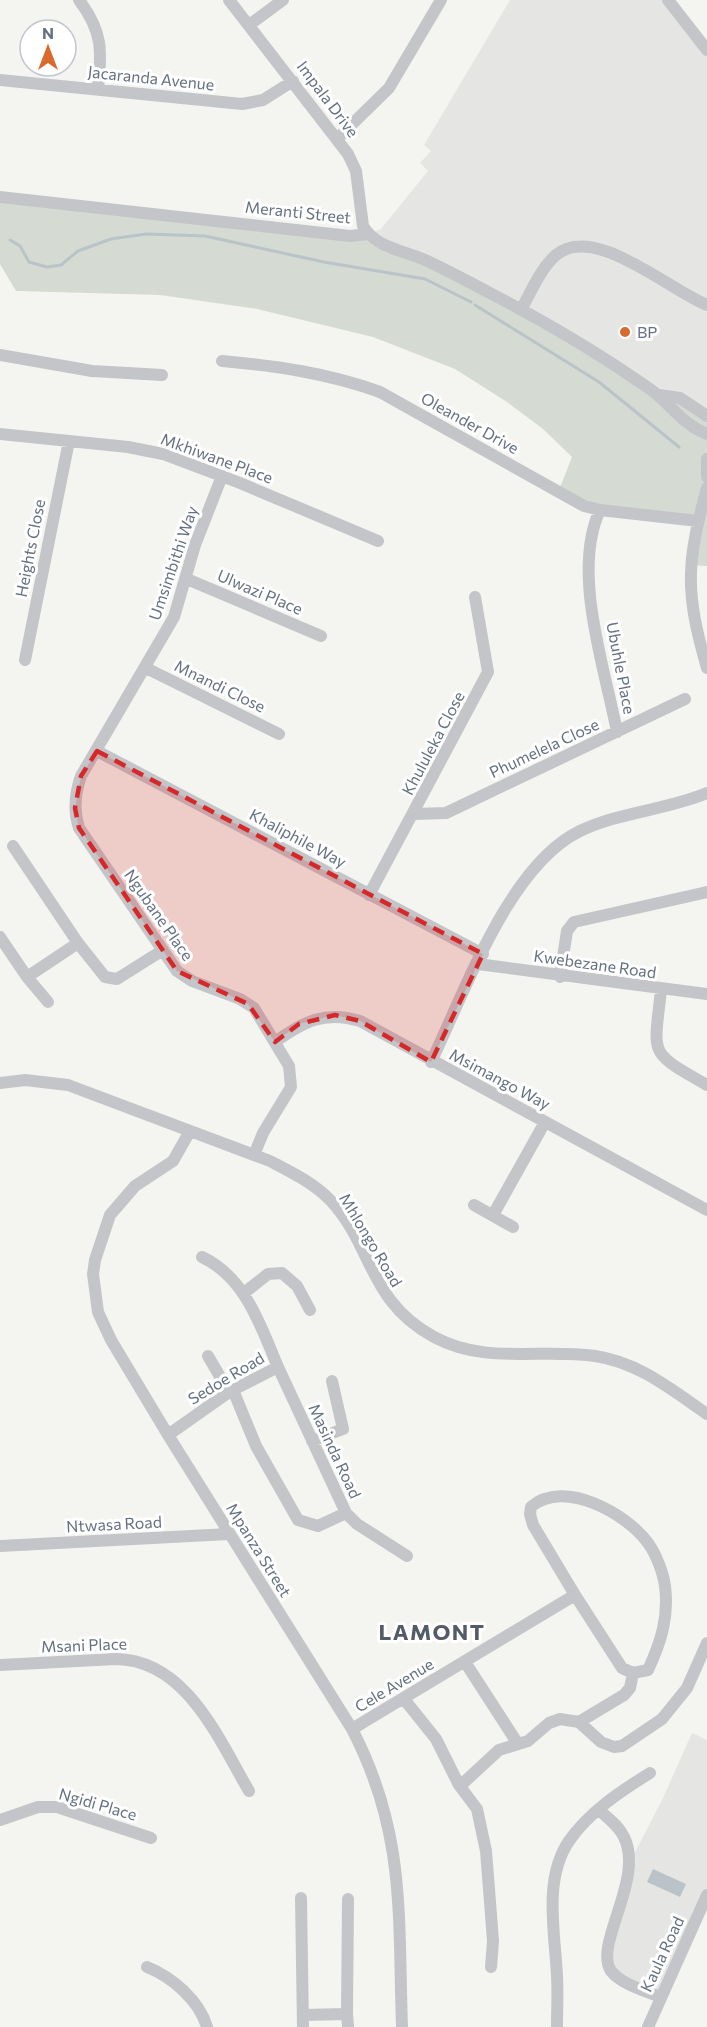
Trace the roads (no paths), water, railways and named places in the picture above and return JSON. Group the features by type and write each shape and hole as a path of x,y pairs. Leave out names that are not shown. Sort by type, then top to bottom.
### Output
{"street":[{"path":"79,0 93,19 100,40 98,89"},
{"name":"Impala Drive","path":"229,0 338,138 356,171 363,226 368,234"},
{"path":"249,26 283,0"},
{"path":"338,138 389,88 441,0"},
{"path":"668,0 707,50"},
{"name":"Jacaranda Avenue","path":"0,80 242,104 263,100 293,81"},
{"name":"Meranti Street","path":"0,197 331,234 368,234 376,241 424,260 521,310 609,361 658,395 675,415 707,434"},
{"path":"521,310 547,265 557,255 574,246 586,245 614,254 707,305"},
{"path":"0,355 92,371 162,375"},
{"name":"Oleander Drive","path":"222,361 294,369 330,376 380,392 572,500 600,510 698,521"},
{"name":"Meranti Street","path":"658,395 680,398 707,416"},
{"name":"Mkhiwane Place","path":"0,434 148,451 183,460 378,541"},
{"name":"Heights Close","path":"25,660 69,441"},
{"path":"707,459 707,477"},
{"name":"Umsimbithi Way","path":"97,751 174,617 198,536 222,476"},
{"path":"707,488 690,560 690,595 707,668"},
{"name":"Ubuhle Place","path":"600,510 593,524 589,560 593,610 617,732"},
{"name":"Ulwazi Place","path":"187,579 321,636"},
{"name":"Khululeka Close","path":"369,895 488,672 475,597"},
{"name":"Mnandi Close","path":"146,669 279,734"},
{"name":"Phumelela Close","path":"414,814 446,813 685,699"},
{"name":"Khaliphile Way","path":"97,751 369,895 481,959"},
{"name":"Ngubane Place","path":"97,751 76,790 76,819 79,828 183,977 240,999 254,1008 292,1074 291,1087 263,1133 254,1155"},
{"path":"431,1062 513,894 529,873 562,843 593,826 707,793"},
{"path":"13,846 99,973 109,979 117,979 163,950"},
{"path":"560,976 567,931 574,922 707,892"},
{"path":"1,942 48,1002"},
{"path":"27,977 78,944"},
{"name":"Kwebezane Road","path":"481,959 560,976 707,994"},
{"path":"661,990 656,1048 664,1060 707,1084"},
{"name":"Msimango Way","path":"275,1042 299,1024 324,1016 348,1017 360,1021 431,1062 707,1210"},
{"name":"Mhlongo Road","path":"0,1083 25,1080 68,1085 254,1155 294,1174 330,1201 353,1234 391,1303 403,1317 433,1336 467,1350 488,1355 593,1356 613,1360 643,1372 707,1414"},
{"path":"493,1215 545,1122"},
{"name":"Mpanza Street","path":"190,1131 173,1161 135,1186 110,1215 98,1246 93,1274 94,1297 103,1325 168,1435 352,1729 385,1807 396,1865 402,2027"},
{"path":"474,1205 513,1227"},
{"name":"Sedoe Road","path":"168,1435 231,1391 278,1367 244,1293 223,1270 202,1257"},
{"path":"244,1293 268,1274 282,1273 297,1286 310,1311"},
{"path":"208,1356 231,1391 256,1446 298,1520 318,1526 346,1513"},
{"name":"Masinda Road","path":"278,1367 346,1513 357,1524 407,1556"},
{"path":"312,1441 344,1429 332,1381"},
{"path":"546,1498 569,1498 604,1507 627,1523 650,1546 664,1583 667,1608 662,1637 648,1670 633,1673 622,1668 533,1525 531,1507 546,1498"},
{"name":"Ntwasa Road","path":"0,1546 229,1533"},
{"name":"Cele Avenue","path":"352,1729 575,1595"},
{"path":"579,1722 601,1742 614,1747 622,1746 662,1719 687,1688 707,1643"},
{"name":"Msani Place","path":"0,1665 131,1659 153,1666 186,1691 206,1719 249,1791"},
{"path":"465,1662 518,1744"},
{"path":"460,1786 498,1750 528,1741 555,1720 579,1722 624,1695 630,1688 633,1673"},
{"path":"404,1699 441,1747 460,1786 474,1802 480,1818 490,1899 493,1941 491,1967"},
{"path":"557,2027 554,1892 569,1841 599,1809 625,1788 650,1773"},
{"name":"Ngidi Place","path":"0,1820 38,1807 57,1807 151,1838"},
{"path":"599,1809 623,1834 628,1846 629,1861 628,1885 607,1951 608,1966 613,1974 660,1997"},
{"name":"Kaula Road","path":"648,2027 707,1895"},
{"path":"301,1898 303,2021 348,2020 348,1899"},
{"path":"147,1967 159,1972 181,1989 196,2007 207,2027"}],"waterway":[{"path":"10,240 20,246 29,262 47,267 61,265 78,251 111,239 146,234 205,236 324,262 425,279 471,302"},
{"path":"475,305 599,382 679,447"}],"place":[{"name":"BP","path":"625,332"}],"district":[{"name":"LAMONT","path":"432,1632"}]}
